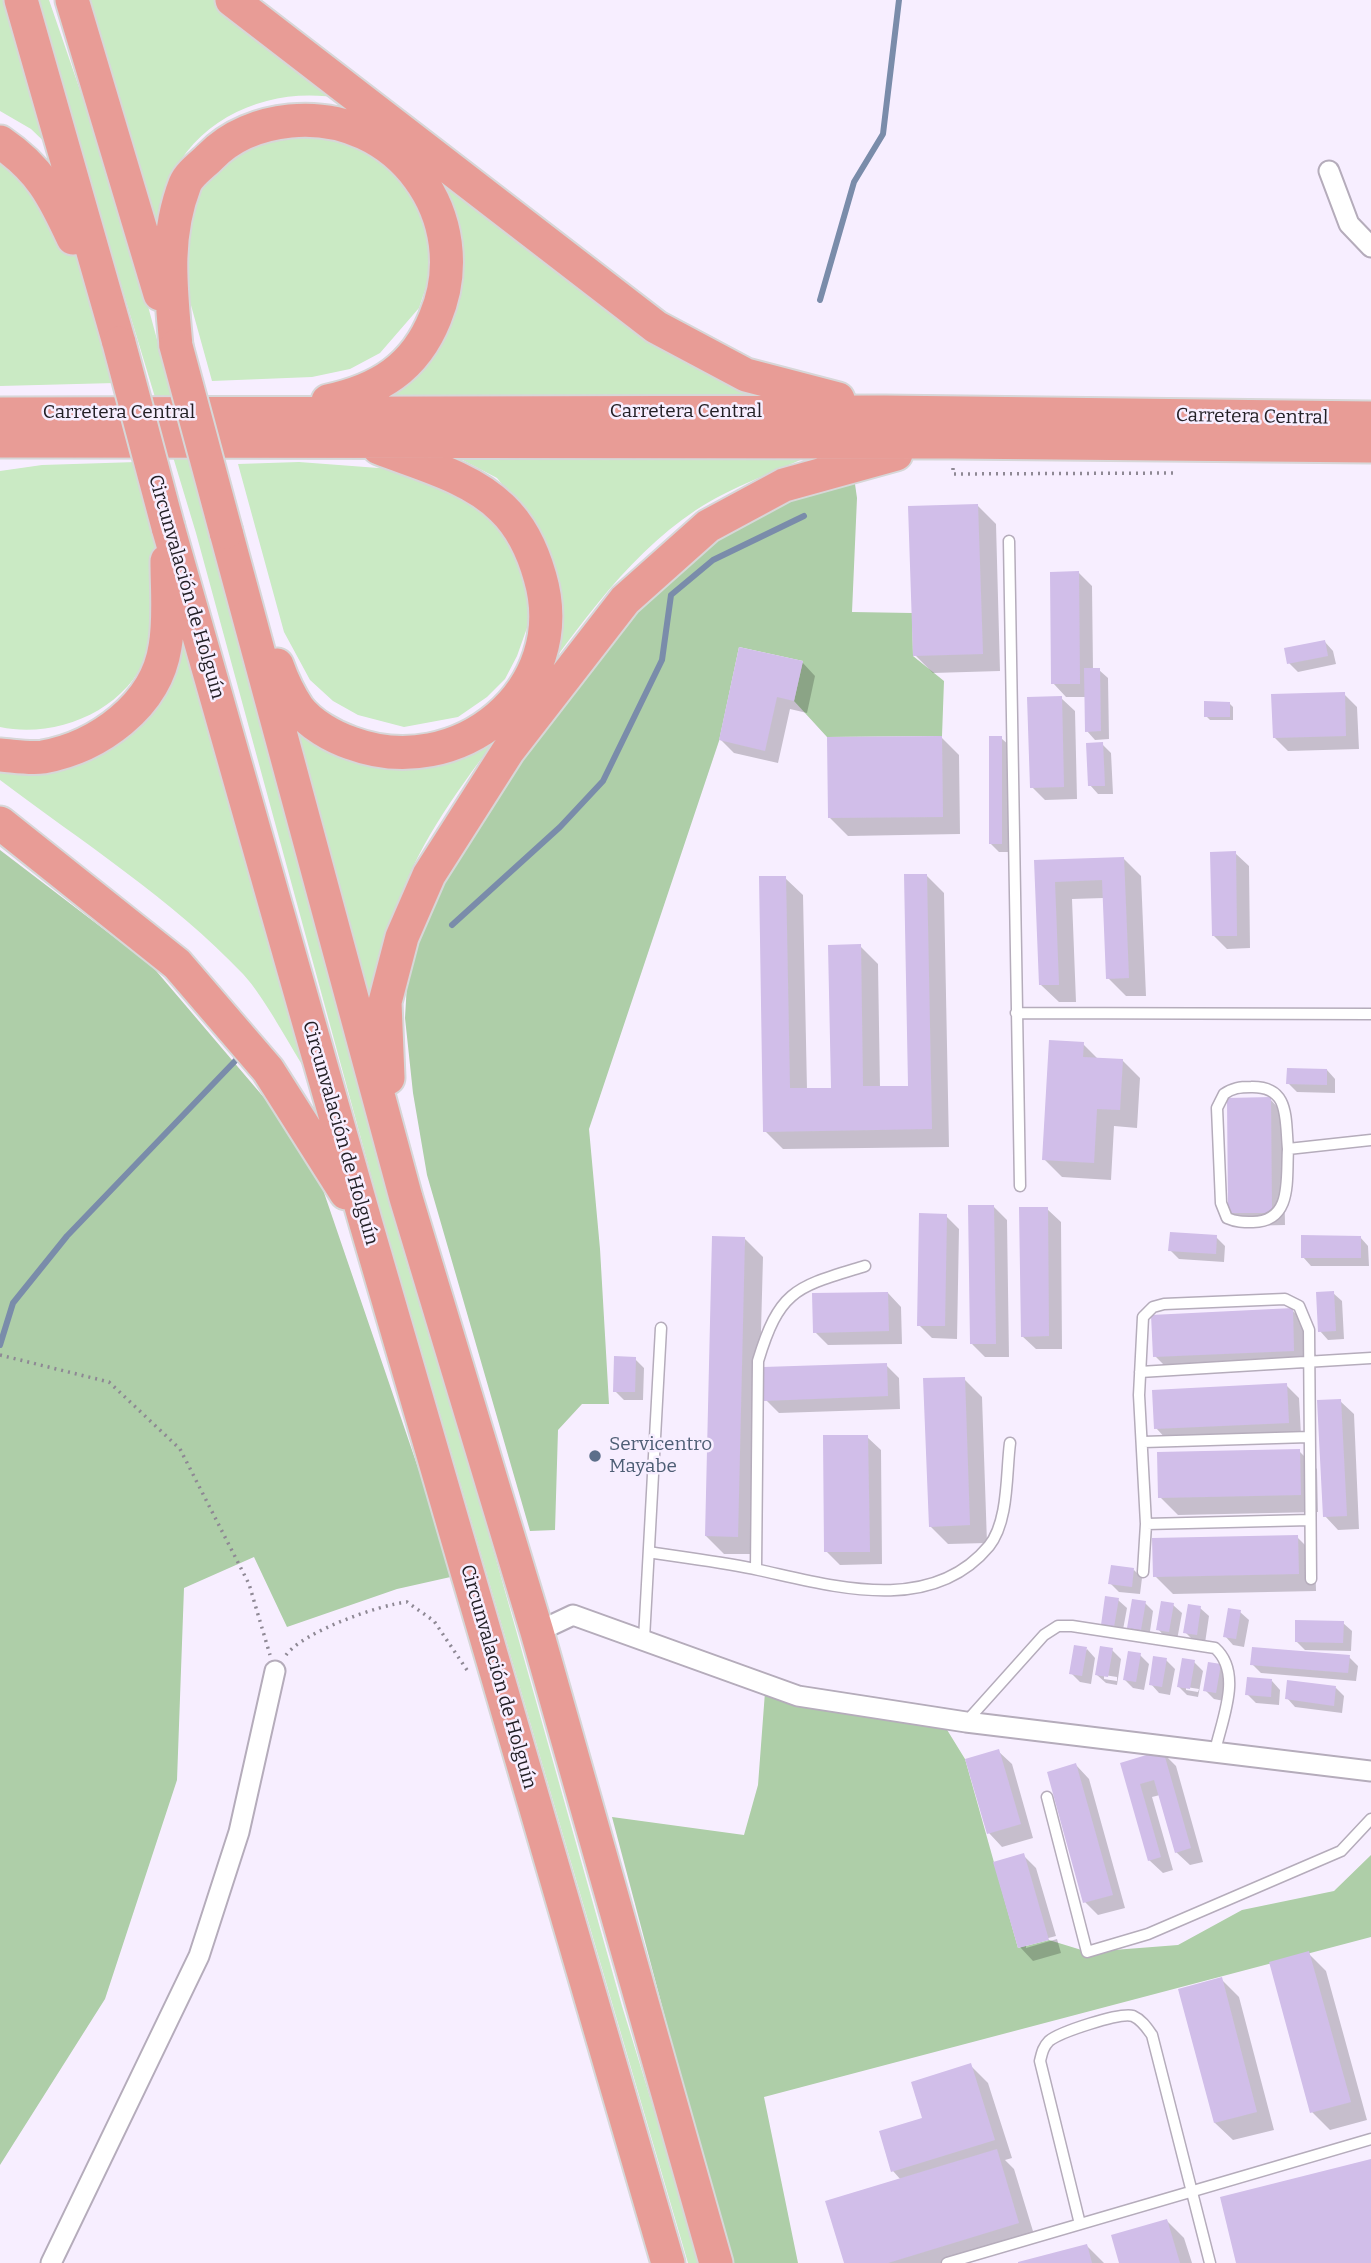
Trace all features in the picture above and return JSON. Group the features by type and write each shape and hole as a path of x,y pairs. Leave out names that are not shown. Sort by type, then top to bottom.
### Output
{"highway":[{"name":"Circunvalación de Holguín","path":"21,0 366,1224 668,2263"},
{"path":"72,0 176,346 406,1198 537,1632 716,2263"},
{"path":"232,0 656,327 746,375 885,412"},
{"path":"176,346 170,279 171,232 186,181 221,145 266,123 315,119 363,131 404,159 434,199 447,247 444,297 428,337 399,370 362,394 271,413"},
{"path":"0,142 27,160 56,201 119,343"},
{"name":"Carretera Central","path":"0,414 885,412 1371,418"},
{"name":"Carretera Central","path":"0,441 953,442 1371,446"},
{"path":"0,463 37,441"},
{"path":"226,532 279,671 299,710 334,737 374,752 418,754 460,743 497,720 525,686 542,646 545,596 531,548 502,508 461,480 360,441"},
{"path":"406,1198 387,1075 385,1002 402,937 429,876 508,751 625,600 708,526 783,485 872,459 953,442"},
{"path":"0,755 41,757 83,746 120,723 148,689 165,649 168,527"},
{"path":"0,824 177,964 268,1070 366,1224"}],"street":[{"path":"1329,171 1349,224 1371,247"},
{"path":"537,1632 573,1615 798,1696 966,1722 1371,1771"},
{"path":"51,2263 199,1956 239,1832 275,1671"}],"lane":[{"path":"1009,541 1020,1186"},
{"path":"1016,1013 1371,1014"},
{"path":"1239,1087 1266,1087 1277,1094 1284,1110 1288,1149 1284,1200 1278,1214 1265,1221 1238,1222 1227,1218 1221,1203 1217,1108 1224,1094 1239,1087"},
{"path":"1288,1149 1371,1140"},
{"path":"756,1569 758,1361 766,1332 780,1306 804,1285 865,1266"},
{"path":"1143,1572 1146,1524 1139,1372 1143,1317 1153,1307 1164,1304 1292,1300 1305,1316 1309,1330 1311,1579"},
{"path":"644,1639 661,1328"},
{"path":"1139,1372 1371,1358"},
{"path":"1143,1443 1309,1437"},
{"path":"649,1552 756,1569 835,1588 891,1591 934,1583 962,1570 990,1545 1001,1518 1010,1443"},
{"path":"1146,1524 1310,1520"},
{"path":"966,1722 1044,1634 1058,1626 1072,1626 1214,1648 1230,1668 1230,1682 1215,1751"},
{"path":"1047,1797 1087,1952 1147,1934 1341,1850 1371,1819"},
{"path":"1080,2224 1040,2061 1042,2051 1060,2035 1120,2016 1131,2016 1143,2022 1152,2035 1210,2263"},
{"path":"947,2263 1371,2139"}],"path":[{"path":"0,1355 109,1382 180,1449 249,1584 275,1671"},
{"path":"275,1671 290,1650 303,1641 379,1608 407,1602 434,1620 474,1681"}],"green space":[{"path":"0,0 7,0 60,157 31,129 0,111"},
{"path":"30,0 49,0 125,221 404,1254 479,1499 622,2006 701,2263 688,2263 381,1212 196,533 77,139"},
{"path":"78,0 230,0 343,99 292,96 266,101 220,122 200,138 183,157 167,186 156,233"},
{"path":"266,129 362,136 421,196 433,266 419,308 380,353 350,369 312,377 212,381 189,298 183,263 185,231 204,177"},
{"path":"0,147 73,245 115,383 0,386"},
{"path":"432,166 600,286 820,397 362,398 391,379 458,242 455,213"},
{"path":"816,453 739,487 696,510 669,530 620,577 577,629 457,792 418,857 395,915 374,1024 282,691 297,711 418,756 533,682 524,511 497,478 453,455"},
{"path":"137,462 155,524 163,587 147,655 137,675 123,692 106,706 65,724 44,729 0,727 0,471 42,465"},
{"path":"299,462 405,470 479,501 520,555 531,601 528,625 517,656 505,679 487,697 458,717 404,727 358,715 333,701 310,680 284,632 238,464"},
{"path":"854,477 857,498 852,612 912,613 913,656 944,681 942,736 827,737 794,701 803,661 739,647 719,741 589,1129 600,1249 609,1404 582,1404 558,1430 555,1530 530,1531 427,1175 413,1093 405,1018 408,966 430,899 494,796 563,708 625,618 711,533 779,497"},
{"path":"187,613 310,1077 252,984 216,947 126,872 0,780 0,758 85,749"},
{"path":"0,850 152,966 272,1107 319,1178 455,1576 397,1589 287,1627 254,1557 184,1588 177,1780 105,1999 0,2165"},
{"path":"765,1692 941,1720 965,1759 1018,1948 1049,1940 1088,1952 1178,1945 1242,1910 1334,1891 1371,1855 1371,1937 764,2097 798,2263 730,2263 612,1817 744,1835 758,1785"}],"building":[{"path":"978,504 983,654 913,656 908,506"},
{"path":"1079,571 1080,684 1051,684 1050,572"},
{"path":"1325,640 1328,656 1287,664 1284,648"},
{"path":"739,647 803,661 794,701 777,697 765,751 719,740"},
{"path":"1084,668 1100,668 1101,731 1085,732"},
{"path":"1345,692 1346,736 1273,738 1271,694"},
{"path":"1062,696 1064,787 1030,788 1027,697"},
{"path":"1204,701 1230,702 1230,717 1204,717"},
{"path":"942,736 943,817 828,818 827,737"},
{"path":"989,736 1002,736 1002,844 989,844"},
{"path":"1103,742 1105,786 1088,786 1086,743"},
{"path":"1236,851 1237,936 1212,936 1210,852"},
{"path":"1124,857 1129,978 1106,979 1102,880 1055,882 1059,985 1039,985 1034,860"},
{"path":"904,874 927,874 932,1129 763,1132 759,876 786,876 790,1088 831,1088 828,945 861,944 863,1086 908,1086"},
{"path":"1049,1040 1084,1042 1083,1057 1123,1059 1120,1110 1097,1109 1094,1163 1042,1160"},
{"path":"1287,1068 1327,1069 1327,1085 1286,1084"},
{"path":"1271,1097 1272,1213 1228,1213 1227,1098"},
{"path":"968,1205 994,1205 996,1344 970,1344"},
{"path":"1019,1207 1048,1207 1049,1336 1021,1337"},
{"path":"919,1213 947,1214 945,1326 917,1326"},
{"path":"1170,1232 1217,1235 1216,1254 1168,1251"},
{"path":"1301,1235 1361,1236 1361,1258 1301,1258"},
{"path":"712,1236 745,1237 738,1537 705,1536"},
{"path":"1334,1291 1336,1331 1318,1332 1316,1292"},
{"path":"888,1292 889,1331 813,1333 812,1293"},
{"path":"1293,1308 1294,1351 1153,1357 1151,1315"},
{"path":"614,1356 636,1357 635,1392 613,1392"},
{"path":"887,1363 888,1396 764,1401 763,1367"},
{"path":"965,1377 970,1525 929,1527 923,1378"},
{"path":"1287,1383 1289,1423 1154,1429 1152,1390"},
{"path":"1341,1399 1347,1516 1323,1517 1317,1400"},
{"path":"823,1435 868,1435 870,1552 824,1552"},
{"path":"1300,1449 1301,1495 1158,1498 1157,1452"},
{"path":"1298,1535 1299,1574 1153,1577 1152,1538"},
{"path":"1111,1565 1134,1568 1132,1587 1108,1584"},
{"path":"1105,1596 1119,1598 1114,1627 1101,1625"},
{"path":"1132,1599 1146,1601 1141,1630 1127,1628"},
{"path":"1161,1601 1174,1603 1169,1632 1156,1630"},
{"path":"1188,1604 1201,1606 1197,1635 1183,1633"},
{"path":"1228,1608 1241,1610 1236,1639 1223,1637"},
{"path":"1295,1620 1344,1621 1343,1643 1295,1642"},
{"path":"1074,1645 1087,1647 1082,1676 1069,1674"},
{"path":"1100,1646 1113,1648 1108,1677 1095,1675"},
{"path":"1252,1647 1350,1655 1348,1673 1250,1665"},
{"path":"1128,1651 1141,1653 1136,1682 1123,1680"},
{"path":"1153,1656 1167,1658 1162,1687 1149,1685"},
{"path":"1182,1658 1195,1660 1190,1689 1177,1687"},
{"path":"1208,1662 1221,1664 1216,1693 1203,1691"},
{"path":"1247,1677 1272,1679 1271,1697 1245,1695"},
{"path":"1287,1680 1336,1686 1334,1706 1285,1699"},
{"path":"999,1749 1021,1824 987,1834 965,1759"},
{"path":"1163,1750 1191,1848 1175,1853 1154,1780 1140,1784 1161,1857 1148,1861 1120,1763"},
{"path":"1076,1763 1113,1895 1083,1903 1047,1772"},
{"path":"1024,1853 1049,1940 1018,1948 993,1862"},
{"path":"1309,1951 1351,2102 1310,2113 1269,1962"},
{"path":"1222,1977 1257,2112 1214,2123 1178,1989"},
{"path":"971,2063 995,2140 891,2172 879,2131 922,2118 911,2082"},
{"path":"997,2149 1019,2223 888,2263 844,2263 825,2201"},
{"path":"1371,2159 1371,2263 1236,2263 1220,2197"},
{"path":"1167,2219 1180,2263 1119,2263 1111,2235"},
{"path":"1087,2244 1092,2263 1018,2263 1018,2262"}],"waterway":[{"path":"820,300 854,182 883,134 899,0"},
{"path":"452,925 560,827 603,781 662,660 671,595 713,560 804,516"},
{"path":"0,1345 13,1303 67,1236 237,1059"}],"place":[{"name":"Servicentro Mayabe","path":"595,1456"}]}
